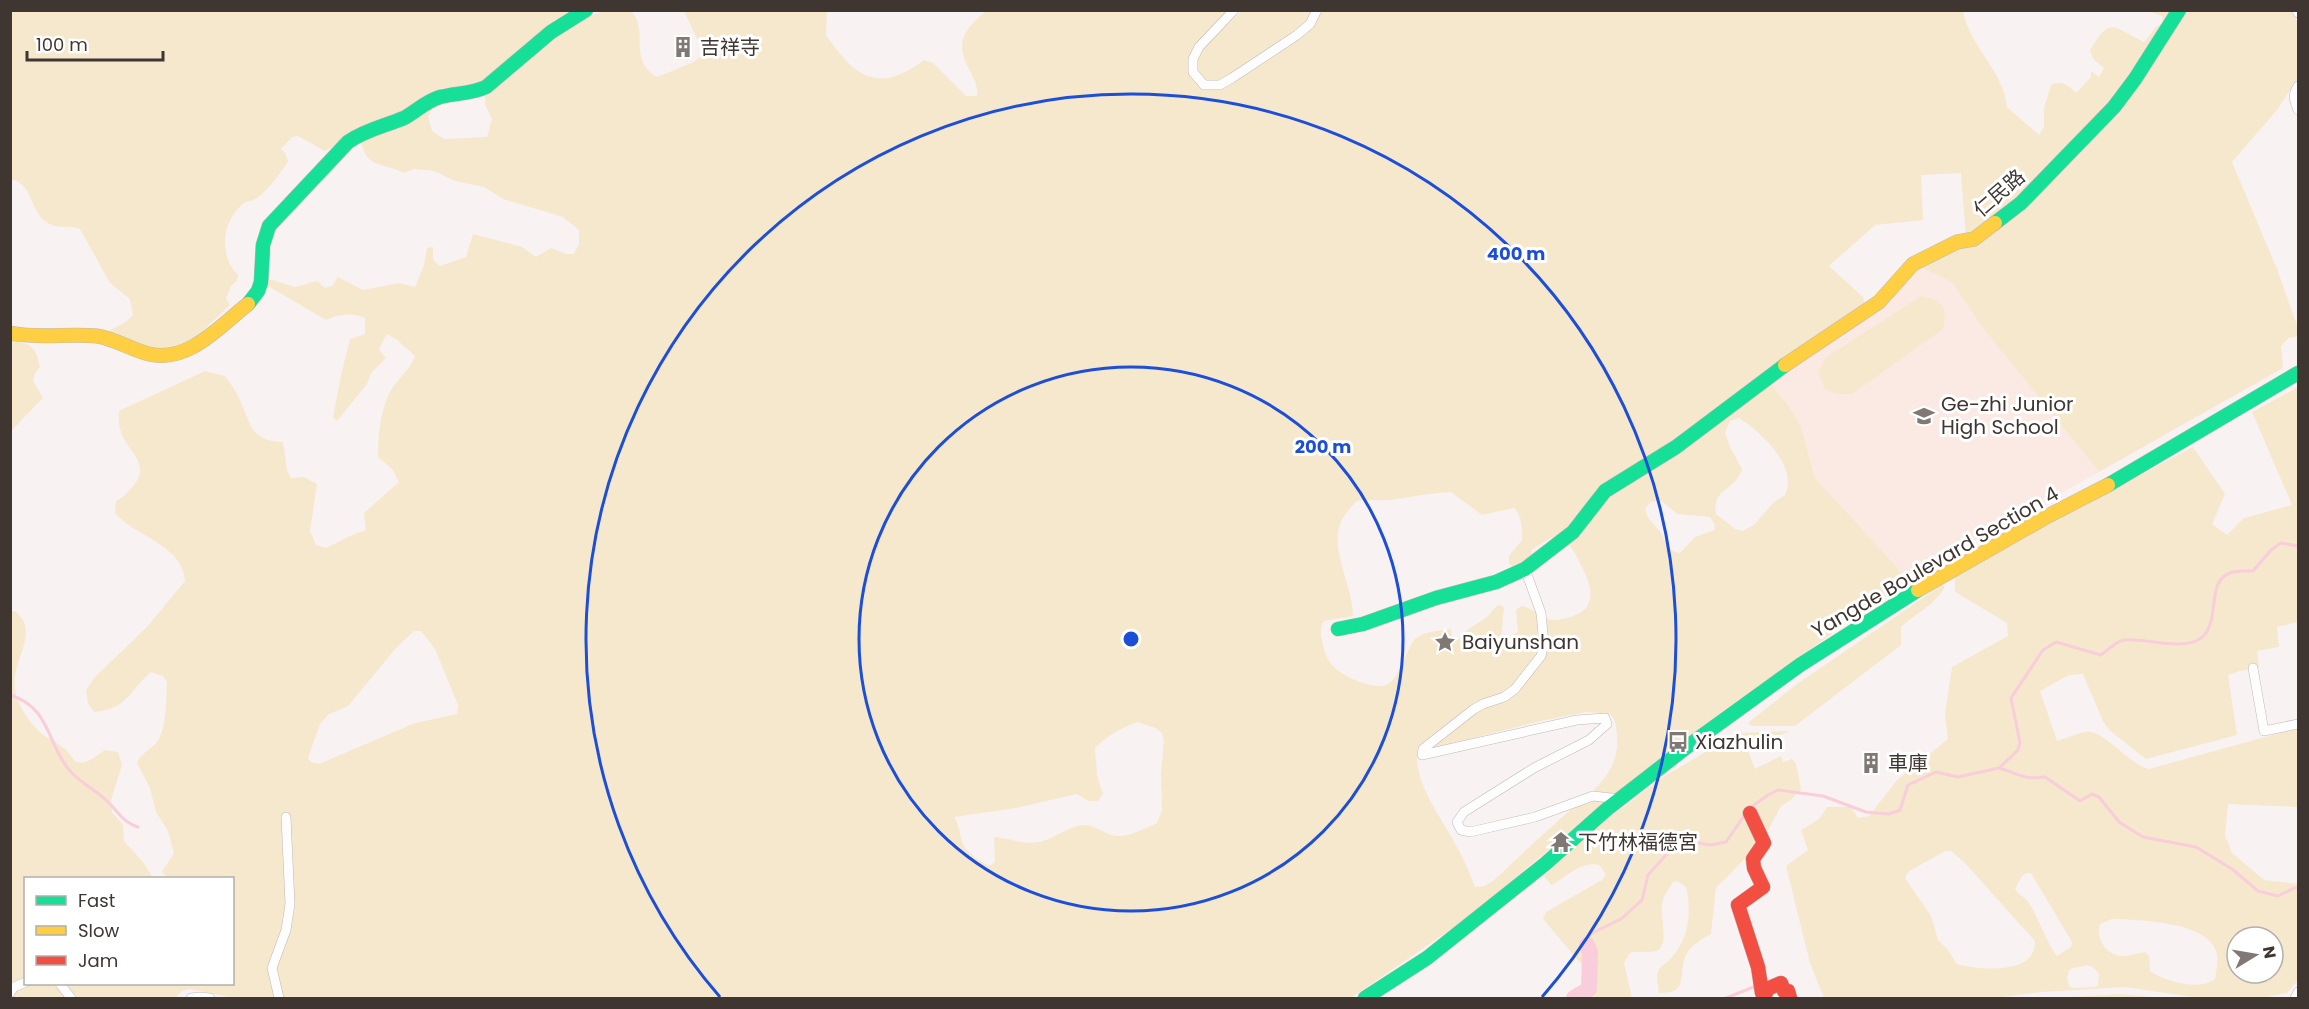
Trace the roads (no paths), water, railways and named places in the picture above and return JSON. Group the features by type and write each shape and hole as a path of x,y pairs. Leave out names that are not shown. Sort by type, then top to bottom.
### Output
{"street":[{"path":"10,333 25,337 93,335 152,356 167,358 191,348 252,300 260,290 263,278 263,236 268,226 348,142 358,135 405,117 428,102 441,97 475,92 486,87 551,32 586,10"},
{"path":"1233,10 1195,54 1192,64 1194,72 1204,85 1220,85 1297,35 1310,24 1317,10"},
{"name":"仁民路","path":"1338,629 1363,624 1436,598 1496,582 1525,569 1573,532 1605,491 1676,447 1801,353 1823,341 1879,302 1913,264 1958,242 1974,239 2020,203 2114,107 2135,79 2179,10"},
{"path":"2298,86 2293,98 2298,110"},
{"name":"Yangde Boulevard Section 4","path":"1365,999 1427,958 1545,864 1607,809 1688,746 1800,665 1951,570 2094,493 2298,373"},
{"path":"1525,569 1541,613 1544,644 1541,656 1515,689 1504,698 1474,709 1423,749 1422,755 1426,756 1576,720 1605,718 1607,724 1598,734 1534,768 1464,812 1457,822 1461,830 1470,832 1535,817 1593,796 1620,799"},
{"path":"2253,668 2264,731 2298,724"},
{"path":"1750,813 1764,843 1753,854 1752,861 1763,887 1738,905 1758,967 1762,993 1766,993 1767,989 1781,983 1784,991 1788,991 1790,999"},
{"path":"279,999 272,968 290,913 286,817"},
{"path":"10,993 14,987 24,982"},
{"path":"61,985 71,999"},
{"path":"2295,999 2298,992"},
{"path":"191,999 199,997 210,999"}],"waterway":[{"path":"1750,808 1778,790 1823,796 1866,812 1889,814 1900,810 1908,785 1936,772 1958,777 1999,768 2018,750 2020,743 2011,698 2043,650 2056,642 2101,655 2124,640 2172,644 2198,640 2210,625 2215,594 2222,578 2235,571 2253,571 2271,550 2281,543 2298,546"},
{"path":"10,695 33,708 41,718 63,762 71,772 103,797 124,820 138,827"},
{"path":"1999,768 2026,777 2045,777 2080,801 2092,794 2099,797 2119,822 2143,837 2196,847 2232,869 2258,891 2278,896 2298,888"},
{"path":"1587,945 1590,934 1621,919 1642,900 1648,875 1674,846 1688,841 1710,845 1726,842 1746,813"},
{"path":"1574,998 1589,989 1590,953 1587,945"},
{"path":"1726,998 1756,986"}],"place":[{"name":"吉祥寺","path":"683,47"},
{"name":"Ge-zhi Junior High School","path":"1924,416"},
{"name":"Baiyunshan","path":"1445,642"},
{"name":"Xiazhulin","path":"1678,742"},
{"name":"車庫","path":"1871,763"},
{"name":"下竹林福德宮","path":"1561,842"}]}
